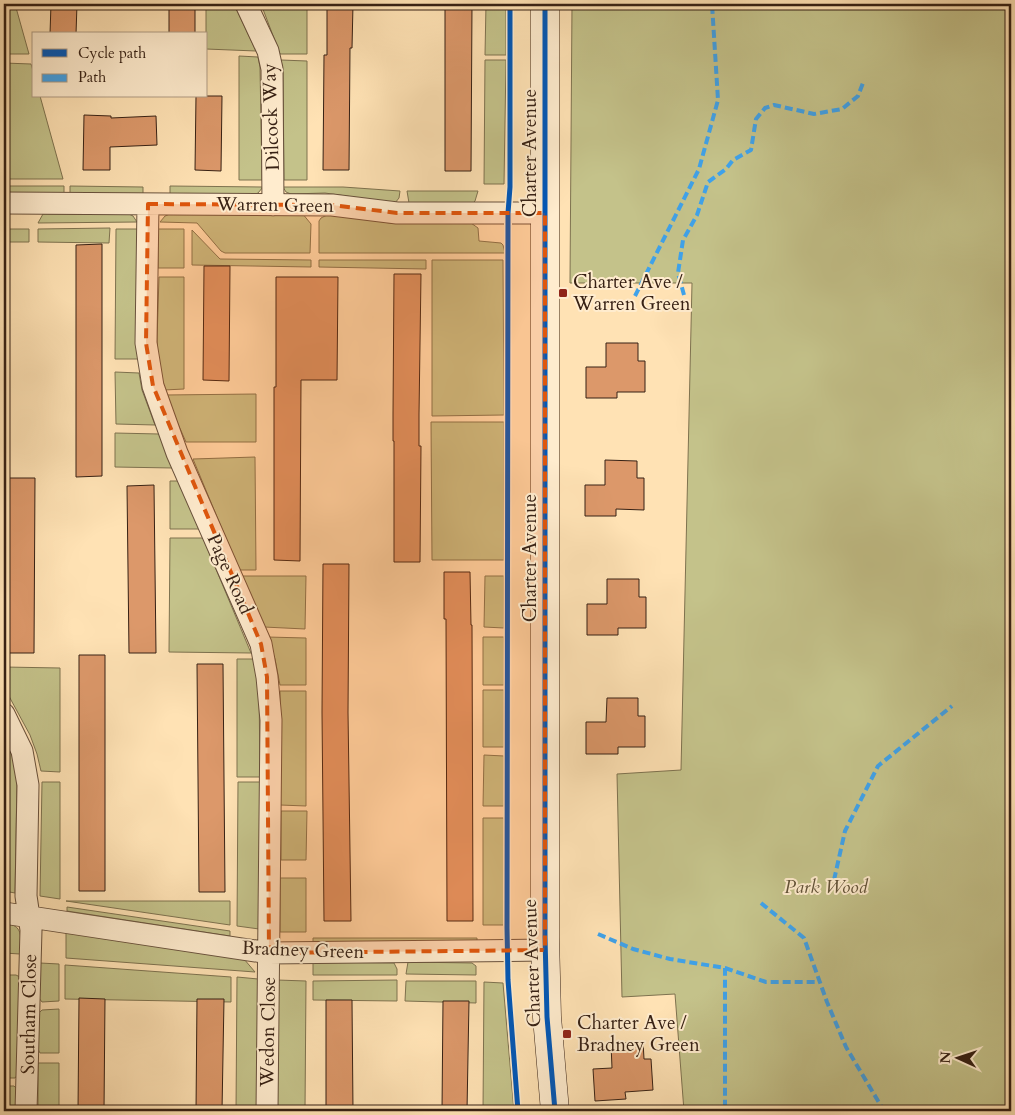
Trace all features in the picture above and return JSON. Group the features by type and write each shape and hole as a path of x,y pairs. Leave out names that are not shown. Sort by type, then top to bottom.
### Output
{"street":[{"name":"Dilcock Way","path":"246,4 268,51 272,69 273,205"},
{"name":"Charter Avenue","path":"545,4 545,950 547,1017 555,1111"},
{"name":"Warren Green","path":"4,203 332,205 397,213 546,213"},
{"name":"Page Road","path":"148,204 146,343 153,386 178,453 261,644 267,677 271,720 269,953"},
{"name":"Southam Close","path":"4,714 22,751 27,773 26,896 31,930 26,1111"},
{"name":"Bradney Green","path":"4,913 269,953 545,950"},
{"name":"Wedon Close","path":"267,1111 269,953"}],"highlighted area":[{"path":"148,204 332,205 397,213 545,213 545,950 269,953 267,677 261,644 153,386 146,343"}],"green space":[{"path":"4,4 15,4 29,54 4,54"},
{"path":"206,4 234,4 256,51 208,49 208,32 206,32"},
{"path":"261,4 307,4 307,54 280,54"},
{"path":"486,4 506,4 506,55 485,55"},
{"name":"Park Wood","path":"572,4 1011,4 1011,1111 684,1111 675,994 622,997 617,774 681,770 692,283 570,283"},
{"path":"239,56 258,57 260,67 262,180 239,180"},
{"path":"281,60 307,61 307,180 284,180 283,71"},
{"path":"485,60 506,60 504,184 484,184"},
{"path":"4,63 31,64 32,98 41,98 63,179 4,179"},
{"path":"4,186 64,186 64,195 4,194"},
{"path":"70,186 143,187 143,195 70,195"},
{"path":"170,186 263,187 254,195 170,194"},
{"path":"283,187 343,187 400,191 399,198 395,203 325,193 291,194 286,192"},
{"path":"407,191 478,191 472,204 409,203"},
{"path":"302,213 311,224 310,253 225,253 221,251 197,223 160,222 165,216 170,214"},
{"path":"43,214 129,214 137,222 38,223"},
{"path":"329,214 390,223 471,223 478,228 479,241 501,243 505,253 319,253 319,221"},
{"path":"110,228 109,243 38,242 38,229"},
{"path":"4,229 29,229 29,242 4,242"},
{"path":"116,229 138,229 138,359 115,359"},
{"path":"158,229 184,229 184,268 158,268"},
{"path":"192,230 220,259 311,260 311,267 192,265"},
{"path":"319,260 426,260 426,269 319,267"},
{"path":"432,260 503,260 504,415 432,416"},
{"path":"159,277 184,277 184,389 164,390 158,359 157,340"},
{"path":"115,372 139,373 142,390 155,425 116,424"},
{"path":"256,394 256,442 186,442 165,395"},
{"path":"431,422 504,422 504,560 432,560"},
{"path":"115,433 159,434 173,468 115,467"},
{"path":"255,457 256,570 239,570 193,459"},
{"path":"170,481 179,481 199,529 170,529"},
{"path":"170,538 203,538 251,653 169,652"},
{"path":"242,576 306,576 305,629 264,627"},
{"path":"485,576 504,576 504,628 484,627"},
{"path":"267,637 306,638 306,685 280,685 275,659"},
{"path":"483,637 504,637 504,685 483,685"},
{"path":"237,659 253,659 259,684 260,777 237,777"},
{"path":"4,667 60,668 60,772 41,771 30,735 4,687"},
{"path":"483,690 504,690 504,747 483,747"},
{"path":"280,691 306,691 306,806 280,805"},
{"path":"4,736 13,756 17,778 15,893 4,891"},
{"path":"484,755 504,756 504,806 483,806"},
{"path":"42,782 60,782 60,899 40,896"},
{"path":"238,782 260,782 259,929 237,926"},
{"path":"281,811 307,811 306,860 281,860"},
{"path":"483,818 504,818 504,925 483,925"},
{"path":"280,878 306,878 306,932 280,932"},
{"path":"66,901 230,901 230,925"},
{"path":"67,907 230,931 230,936 67,911"},
{"path":"4,923 15,926 18,929 21,937 20,954 4,953"},
{"path":"66,932 244,959 255,972 66,958"},
{"path":"313,938 477,938 477,941 313,942"},
{"path":"313,962 394,963 397,975 313,975"},
{"path":"408,962 472,963 476,966 476,975 406,974"},
{"path":"40,963 59,964 59,1001 42,1002 39,998"},
{"path":"65,965 231,977 231,1002 65,999"},
{"path":"4,975 20,977 18,1074 15,1078 4,1078"},
{"path":"237,977 258,979 257,1111 236,1111"},
{"path":"277,980 306,981 305,1111 276,1111"},
{"path":"397,980 397,1001 313,1000 313,981"},
{"path":"406,981 476,981 476,1003 405,1001"},
{"path":"484,982 503,983 514,1111 483,1111"},
{"path":"59,1009 59,1053 40,1053 38,1049 38,1014 42,1010"},
{"path":"38,1063 59,1063 59,1111 38,1111"},
{"path":"4,1086 14,1086 18,1090 17,1111 4,1111"}],"building":[{"path":"51,4 77,4 76,32 50,32"},
{"path":"169,4 195,4 195,32 169,32"},
{"path":"327,4 353,4 352,48 350,48 349,170 323,170 324,55 327,55"},
{"path":"445,4 472,4 471,171 445,171"},
{"path":"222,96 221,171 195,170 196,98"},
{"path":"84,115 111,116 111,118 156,116 157,145 110,147 110,170 83,170"},
{"path":"102,244 102,476 76,477 76,245"},
{"path":"204,266 230,266 229,381 203,380"},
{"path":"394,274 421,274 419,414 419,446 421,446 420,562 394,562"},
{"path":"276,277 338,277 337,380 301,380 300,561 274,560"},
{"path":"606,343 638,343 638,361 645,361 645,392 617,392 617,398 586,398 586,367 606,367"},
{"path":"605,460 637,461 637,478 644,478 644,510 616,509 616,516 585,516 585,485 605,485"},
{"path":"9,478 35,478 34,653 8,653"},
{"path":"154,485 156,653 129,653 127,486"},
{"path":"323,564 349,564 348,712 351,921 324,921"},
{"path":"444,572 470,572 472,625 473,921 447,921 446,619 444,619"},
{"path":"607,579 639,579 639,597 646,597 646,628 618,628 618,635 587,635 587,604 607,604"},
{"path":"79,655 105,655 105,891 79,891"},
{"path":"197,664 223,664 225,892 199,892"},
{"path":"607,698 638,698 638,716 645,716 645,747 618,747 618,754 586,754 586,722 606,722"},
{"path":"79,998 105,999 104,1111 78,1111"},
{"path":"197,999 224,999 222,1111 196,1111"},
{"path":"326,1000 352,1000 353,1111 326,1111"},
{"path":"443,1001 469,1001 467,1111 442,1111"},
{"path":"643,1041 644,1059 651,1059 653,1090 625,1092 626,1099 595,1101 593,1069 612,1068 611,1044"}],"marked path":[{"path":"635,296 699,169 718,100 712,4"},
{"path":"684,295 678,273 683,240 697,215 708,182 726,169 733,160 751,150 756,119 765,108 774,105 814,114 842,109 858,96 863,83"},
{"path":"834,880 845,831 878,766 952,706"},
{"path":"761,903 804,938 827,1002 846,1047 884,1111"},
{"path":"598,934 633,949 670,959 725,968 725,1111"},
{"path":"725,968 766,982 820,982"}],"cycle path":[{"path":"510,4 507,928 508,980 518,1111"},
{"path":"545,4 545,937 547,1017 555,1111"}],"place":[{"name":"Charter Ave / Warren Green","path":"563,293"},
{"name":"Charter Ave / Bradney Green","path":"567,1034"}]}
